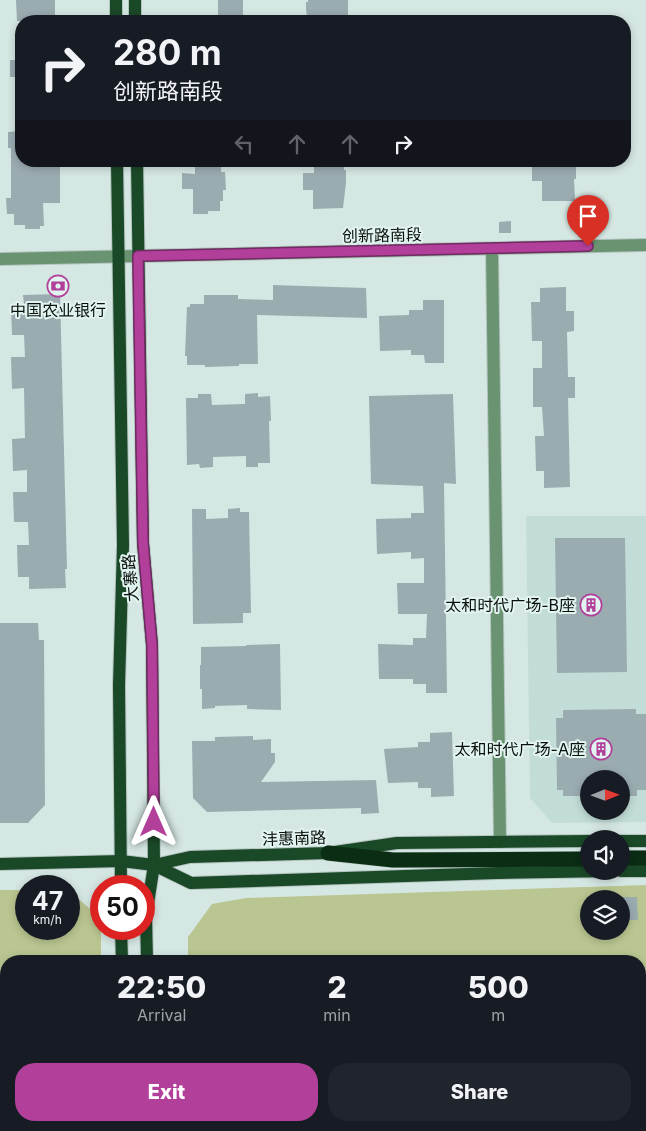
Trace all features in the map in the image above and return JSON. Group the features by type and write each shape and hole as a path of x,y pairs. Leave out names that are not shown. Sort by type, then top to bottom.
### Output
{"highway":[{"path":"328,853 393,860 580,859"},
{"path":"630,858 646,858"}],"main road":[{"path":"116,0 116,15"},
{"path":"135,0 135,15"},
{"name":"大寨路","path":"117,167 123,546 119,685 121,875"},
{"name":"大寨路","path":"137,167 143,543 152,645 154,865 146,916 147,955"},
{"name":"沣惠南路","path":"0,864 121,861 154,865 190,857 328,853 397,843 580,841"},
{"path":"630,841 646,841"},
{"path":"154,865 191,883 580,872"},
{"path":"630,871 646,871"},
{"path":"122,940 122,955"}],"street":[{"name":"创新路南段","path":"0,259 646,245"},
{"path":"492,249 500,842"}],"shaded area":[{"path":"526,516 646,516 646,822 552,823 530,798"}],"green space":[{"path":"646,885 646,955 188,955 188,937 212,904 246,898"},
{"path":"0,890 15,890 15,940 80,940 80,900 90,909 90,940 101,940 101,955 0,955"}],"building":[{"path":"16,0 55,0 55,15 17,15"},
{"path":"218,0 243,0 243,15 218,15"},
{"path":"308,0 348,0 348,15 307,15 306,2"},
{"path":"10,60 15,60 15,77 10,77"},
{"path":"15,131 15,167 60,167 60,203 43,203 44,226 40,226 40,229 25,229 25,225 14,225 14,214 7,214 6,198 11,198 11,148 8,148 8,132"},
{"path":"195,167 221,167 221,172 225,172 226,190 223,190 223,201 220,201 220,211 208,211 208,214 193,214 193,189 182,189 182,173 195,174"},
{"path":"314,167 344,167 344,170 346,170 346,183 343,208 313,209 313,190 303,190 303,173 314,173"},
{"path":"532,167 576,167 576,179 574,179 575,201 542,201 542,181 532,181"},
{"path":"511,221 511,233 499,233 499,222"},
{"path":"273,285 366,288 367,318 257,315 258,364 205,367 205,365 187,365 187,356 185,356 187,307 190,307 190,304 204,304 204,295 238,295 238,299 273,300"},
{"path":"566,287 566,311 574,311 574,331 567,332 568,377 575,377 575,398 568,398 570,487 544,488 544,471 536,471 535,436 544,436 542,407 533,407 533,368 542,368 542,341 532,341 531,302 540,302 540,288"},
{"path":"60,294 66,588 29,589 29,577 18,577 17,545 29,545 28,522 14,522 13,492 27,492 27,470 13,471 12,439 25,438 24,388 12,389 11,357 25,357 24,335 12,335 11,304 24,304 23,295"},
{"path":"423,300 444,300 444,363 425,363 424,355 411,355 411,350 380,351 379,316 409,315 409,310 423,310"},
{"path":"258,393 258,397 270,396 270,463 258,463 258,467 246,467 246,456 213,457 213,467 200,468 199,464 187,465 186,398 198,398 198,394 211,394 212,405 245,404 245,394"},
{"path":"453,394 456,484 444,483 447,693 426,693 426,684 413,684 413,679 379,679 378,644 413,645 413,638 426,638 427,614 398,614 397,583 424,583 424,558 411,559 411,552 377,554 376,519 411,518 411,513 424,513 423,486 371,484 369,396"},
{"path":"240,508 240,512 249,512 251,613 243,613 243,623 193,624 192,509 206,509 206,519 228,518 228,509"},
{"name":"太和时代广场-B座","path":"555,538 625,538 627,672 557,673"},
{"path":"0,623 38,623 39,640 44,640 45,805 28,823 0,823"},
{"path":"280,644 281,710 247,709 247,705 215,706 215,708 202,709 202,689 200,689 201,647"},
{"name":"太和时代广场-A座","path":"636,709 636,714 646,714 646,790 637,790 637,796 630,796 630,770 580,770 580,796 563,796 563,790 557,790 556,718 563,718 563,710"},
{"path":"452,732 454,796 431,797 431,788 418,788 418,782 388,783 384,749 418,747 418,742 430,742 430,733"},
{"path":"253,736 253,740 271,739 271,753 275,753 275,762 261,782 376,780 379,813 361,814 361,808 207,812 193,798 192,741 215,741 215,737"},
{"path":"630,897 637,897 638,920 630,920"}],"place":[{"name":"中国农业银行","path":"58,286"},
{"name":"太和时代广场-B座","path":"591,605"},
{"name":"太和时代广场-A座","path":"601,749"}],"route":[{"path":"154,822 152,645 143,543 138,256 588,246"}]}
